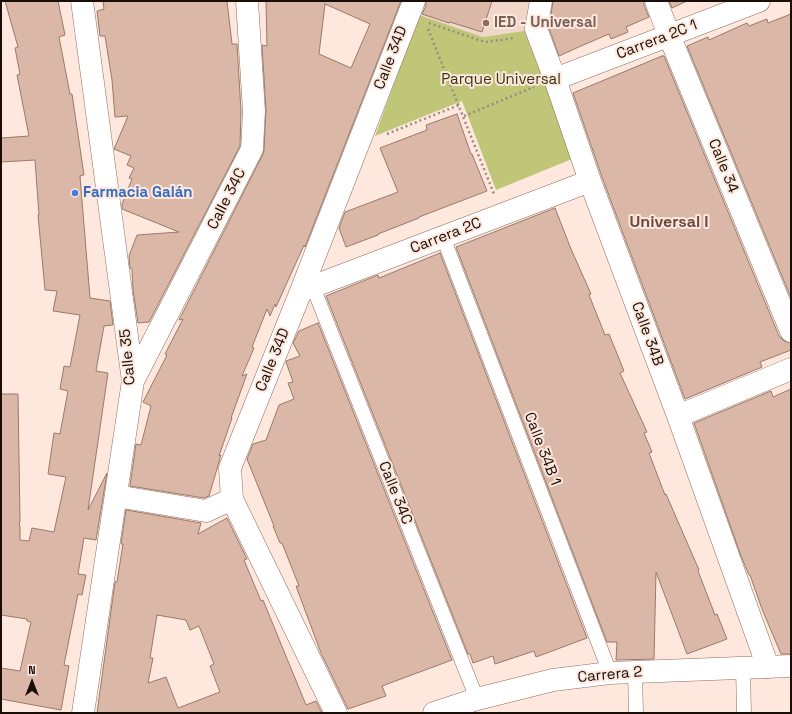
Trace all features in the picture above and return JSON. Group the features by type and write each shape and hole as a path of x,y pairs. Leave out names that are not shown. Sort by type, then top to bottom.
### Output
{"street":[{"name":"Calle 35","path":"82,1 133,381 83,713"},
{"name":"Calle 34C","path":"133,381 252,149 254,111 247,1"},
{"name":"Calle 34D","path":"336,713 232,499 230,468 307,289 357,146 414,1"},
{"name":"Calle 34B","path":"541,1 536,28 538,34 590,181 678,416 768,667"},
{"name":"Calle 34","path":"656,1 791,331"},
{"name":"Carrera 2C 1","path":"555,79 759,1"},
{"name":"Carrera 2C","path":"307,289 590,181"},
{"path":"678,416 791,369"},
{"path":"116,496 206,511 232,499"},
{"name":"Carrera 2","path":"434,713 477,699 552,680 635,672 791,666"}],"lane":[{"name":"Calle 34B 1","path":"442,237 610,674"},
{"name":"Calle 34C","path":"307,289 477,699"},
{"path":"743,668 744,713"},
{"path":"635,672 636,713"}],"path":[{"path":"503,214 425,22 485,42 538,34"},
{"path":"483,37 485,42"},
{"path":"464,116 555,79"},
{"path":"357,146 460,106"}],"shaded area":[{"name":"IED - Universal","path":"425,1 535,1 530,30 483,37 419,15"}],"green space":[{"name":"Parque Universal","path":"419,15 483,37 530,30 577,157 496,190 462,101 375,136"}],"building":[{"path":"5,1 58,1 65,35 59,37 70,94 72,94 84,175 80,176 90,298 110,301 113,325 104,326 96,371 108,373 88,510 107,473 96,540 84,538 78,574 86,575 82,595 78,594 64,665 69,666 61,710 1,699 1,668 20,671 31,622 27,621 27,619 1,615 1,394 18,394 20,540 29,541 32,528 54,532 66,477 48,474 54,433 60,434 68,391 60,389 64,366 70,367 80,315 53,311 57,291 45,290 38,215 35,160 1,162 1,138 29,136 17,75 20,74 15,48 18,47"},
{"path":"103,1 227,1 232,44 237,44 241,111 240,146 149,322 138,323 133,290 132,269 130,268 129,256 137,235 179,232 122,209 122,204 132,179 129,178 134,168 127,165 131,156 114,149 128,116 115,117 112,80 105,36 100,36 97,11 104,9"},
{"path":"266,1 401,1 305,247 304,245 276,307 275,304 270,316 267,309 252,347 254,348 242,376 247,374 219,456 221,455 209,496 204,498 130,486 136,444 141,445 151,406 143,402 167,355 165,354 183,319 179,320 263,154 266,110 262,45 267,46","holes":["325,4 370,24 351,68 319,54"]},
{"path":"426,1 492,1 482,32 422,14 426,6"},
{"path":"553,1 644,1 649,17 626,27 628,32 611,39 609,34 559,56 549,28"},
{"path":"669,1 687,1 672,8"},
{"path":"791,14 791,298 687,46 708,37 709,40 747,23 749,26 767,19 768,23"},
{"path":"664,56 779,336 784,341 791,343 791,350 760,362 762,367 685,399 602,177 573,93"},
{"path":"457,114 471,154 487,191 346,247 339,228 345,212 398,192 380,148 427,130 426,125"},
{"path":"555,208 591,294 589,295 605,335 609,334 624,371 620,373 647,432 644,433 652,452 649,453 665,495 666,494 699,570 698,571 715,615 717,614 727,639 687,654 656,572 654,659 616,660 617,642 607,642 456,247"},
{"path":"440,253 587,638 536,657 534,651 495,664 493,656 473,663 470,654 468,654 326,296 378,275 379,278"},
{"path":"318,323 452,660 382,686 386,696 348,709 321,653 296,586 299,586 282,543 280,543 273,526 247,459 253,444 266,440 279,405 294,399 288,383 293,382 286,361 300,356 293,343 299,331"},
{"path":"791,389 791,654 781,654 741,556 694,423 771,391 773,397"},
{"path":"126,510 201,523 198,534 227,518 247,559 244,560 261,601 263,600 306,705 316,701 322,713 97,713 115,582 117,582 123,544 121,544","holes":["157,615 186,620 190,630 199,626 214,664 210,666 220,692 178,708 166,677 148,683 153,658 150,658"]}],"place":[{"name":"IED - Universal","path":"486,23"},
{"name":"Farmacia Galán","path":"75,193"}],"district":[{"name":"Universal I","path":"669,223"}]}
